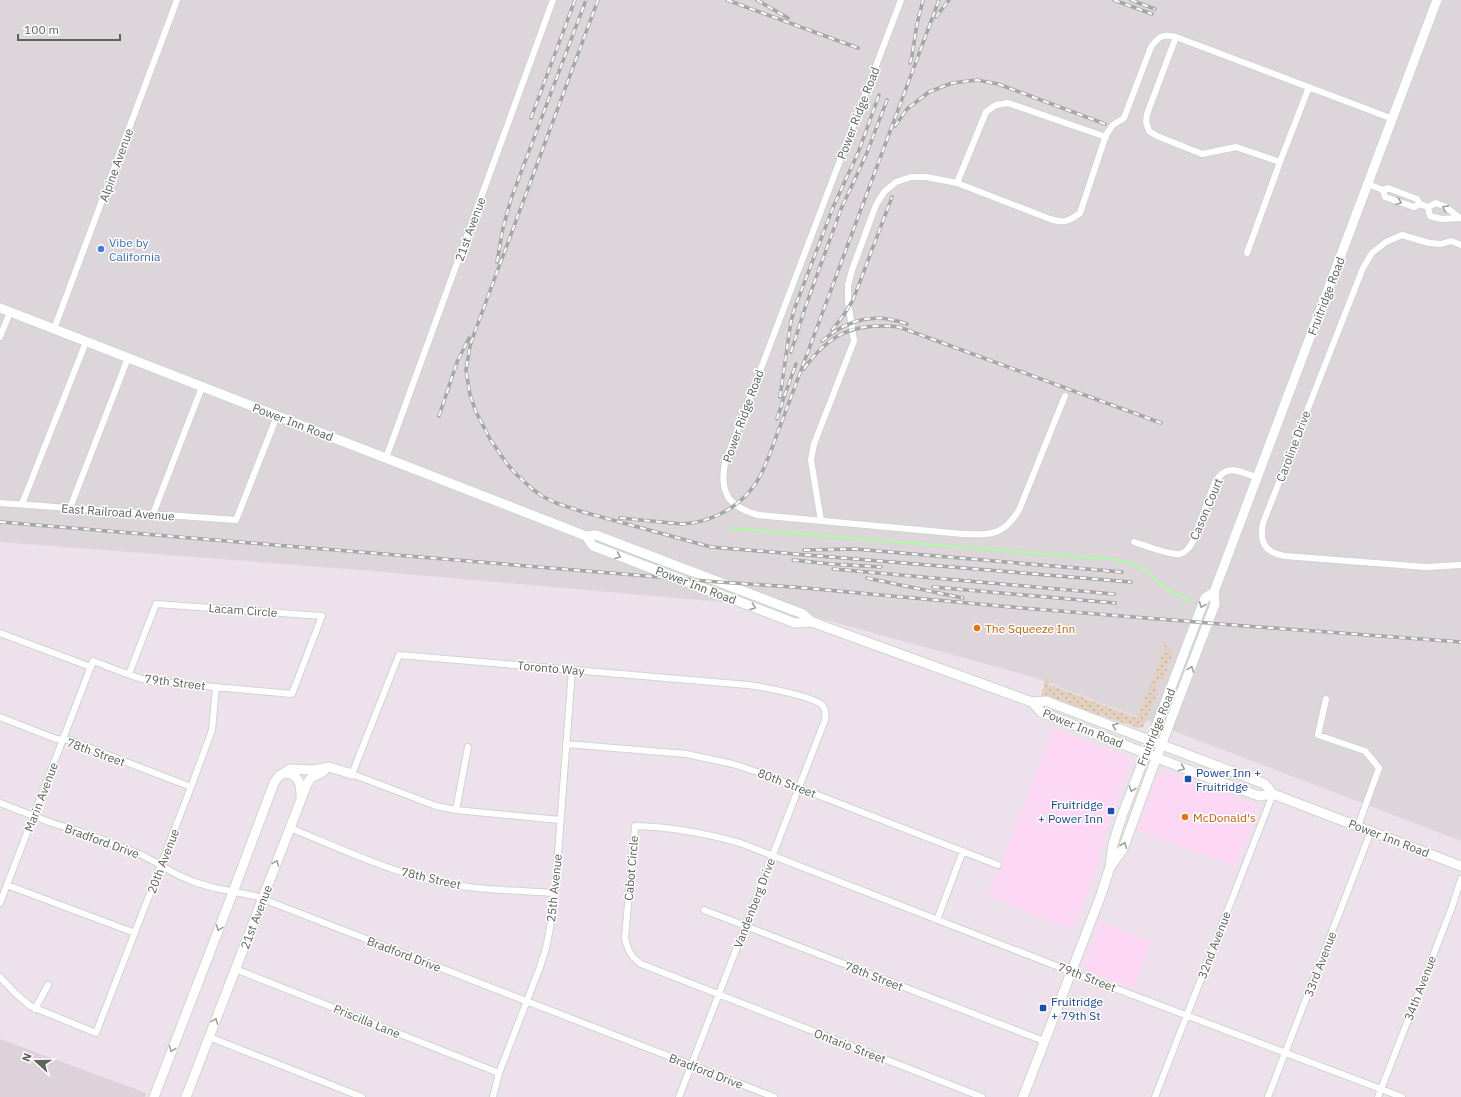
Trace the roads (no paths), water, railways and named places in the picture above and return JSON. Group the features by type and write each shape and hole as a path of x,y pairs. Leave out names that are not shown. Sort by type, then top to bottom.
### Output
{"main road":[{"name":"Fruitridge Road","path":"1110,867 1123,848 1156,757 1215,604 1214,592 1437,0"},
{"name":"Power Inn Road","path":"0,308 586,536 596,535 803,614 812,622 1032,702 1046,701 1162,744 1264,784 1273,794 1461,866"},
{"name":"Fruitridge Road","path":"1023,1097 1110,867 1113,844 1122,816 1205,598 1214,592"},
{"name":"Power Inn Road","path":"1032,702 1041,712 1156,757 1259,796 1273,794"},
{"path":"157,1096 274,782 278,776 290,769 313,770 329,767 352,774"},
{"name":"21st Avenue","path":"186,1097 307,784 311,778 322,772 336,769"},
{"path":"283,772 290,773 299,779 301,790 300,802"}],"street":[{"name":"Alpine Avenue","path":"54,329 177,0"},
{"name":"21st Avenue","path":"386,458 553,0"},
{"name":"Power Ridge Road","path":"901,0 725,463 722,477 725,491 732,503 744,511 758,515 963,534 986,534 1000,531 1011,522 1019,510 1065,396"},
{"path":"821,521 811,460 814,444 854,341 848,301 848,285 876,205 884,192 896,182 911,177 926,177 957,183 1050,219 1060,222 1071,220 1080,213 1106,137 1113,125 1124,118 1151,47 1157,39 1166,35 1176,37 1393,119"},
{"path":"1176,37 1148,114 1146,122 1149,131 1157,136 1202,154 1236,147 1280,162"},
{"path":"1247,253 1309,87"},
{"path":"957,183 986,112 996,105 1008,103 1106,137"},
{"path":"1368,184 1383,190 1388,188 1417,199 1420,204 1428,207 1436,203 1446,207 1461,218"},
{"path":"1428,207 1430,216 1441,219 1461,218"},
{"name":"Caroline Drive","path":"1461,245 1451,241 1440,244 1430,243 1402,235 1386,242 1372,253 1363,268 1261,534 1265,545 1273,553 1285,556 1426,568 1461,565"},
{"path":"0,337 10,312"},
{"path":"22,504 86,342"},
{"path":"70,508 128,358"},
{"path":"153,514 202,387"},
{"name":"East Railroad Avenue","path":"0,503 236,520 277,416"},
{"name":"Cason Court","path":"1134,542 1171,554 1181,554 1188,549 1193,541 1219,475 1228,469 1238,470 1258,478"},
{"name":"Lacam Circle","path":"129,674 156,604 322,616 292,694"},
{"name":"79th Street","path":"0,633 91,667 93,661 149,681 292,694"},
{"name":"Toronto Way","path":"352,774 399,655 765,688 818,703 825,709"},
{"name":"Marin Avenue","path":"0,903 91,667"},
{"name":"25th Avenue","path":"493,1097 499,1073 527,1002 546,948 550,928 555,893 572,670"},
{"name":"20th Avenue","path":"35,1009 96,1033 97,1032 212,730 216,687"},
{"path":"1326,699 1318,734 1365,751 1379,768 1358,826"},
{"name":"Vandenberg Drive","path":"679,1097 825,720 825,709"},
{"name":"78th Street","path":"0,718 56,739 69,740 191,787"},
{"name":"80th Street","path":"566,744 686,754 710,758 750,769 998,865"},
{"path":"456,810 468,747"},
{"path":"352,774 422,802 456,810 560,820"},
{"name":"32nd Avenue","path":"1155,1097 1273,794"},
{"name":"Bradford Drive","path":"0,803 142,855 194,882 247,894 262,899 774,1097"},
{"name":"Cabot Circle","path":"718,995 646,967 636,960 628,950 625,937 635,826 674,828 697,832 740,844 772,856"},
{"name":"78th Street","path":"290,828 400,872 419,878 472,887 555,893"},
{"name":"33rd Avenue","path":"1268,1097 1371,831"},
{"path":"936,920 963,851"},
{"name":"79th Street","path":"772,856 1402,1097"},
{"name":"34th Avenue","path":"1378,1097 1452,907 1461,879"},
{"path":"7,885 135,933"},
{"name":"78th Street","path":"704,910 1044,1041"},
{"name":"Priscilla Lane","path":"235,969 499,1073"},
{"path":"0,977 16,994 35,1009 48,986"},
{"name":"Ontario Street","path":"718,995 982,1097"},
{"path":"209,1037 362,1097"}],"waterway":[{"path":"731,528 1119,560 1140,567 1170,591 1191,601"}],"railway":[{"path":"531,118 575,0"},
{"path":"497,262 503,228 511,199 586,0"},
{"path":"598,0 470,346 466,370 470,395 476,412 490,439 507,464 517,475 542,496 556,503 583,512 711,547 1131,582"},
{"path":"727,0 858,48"},
{"path":"757,0 788,18"},
{"path":"910,63 923,0"},
{"path":"620,518 682,524 707,519 719,514 740,501 757,481 770,453 939,0"},
{"path":"936,17 949,0"},
{"path":"1114,0 1152,14"},
{"path":"1131,0 1155,9"},
{"path":"895,126 907,109 929,92 952,83 977,80 998,84 1105,124"},
{"path":"780,397 791,321 795,307 834,205 858,153 879,95"},
{"path":"791,352 805,308 841,209 866,155 887,100"},
{"path":"832,330 853,300 892,197"},
{"path":"822,341 842,327 862,320 884,318 907,324"},
{"path":"804,369 823,347 845,333 870,326 899,327 1161,423"},
{"path":"439,416 457,362 469,338"},
{"path":"777,419 796,364"},
{"path":"0,522 718,582 794,587 1011,607 1461,642"},
{"path":"804,550 855,549 1122,572"},
{"path":"793,560 881,567"},
{"path":"833,569 1114,594"},
{"path":"867,578 963,598"},
{"path":"933,587 1115,603"}],"place":[{"name":"Vibe by California","path":"101,249"},
{"name":"The Squeeze Inn","path":"977,628"},
{"name":"Power Inn + Fruitridge","path":"1188,779"},
{"name":"Fruitridge + Power Inn","path":"1111,811"},
{"name":"McDonald's","path":"1185,817"},
{"name":"Fruitridge + 79th St","path":"1043,1008"}]}
